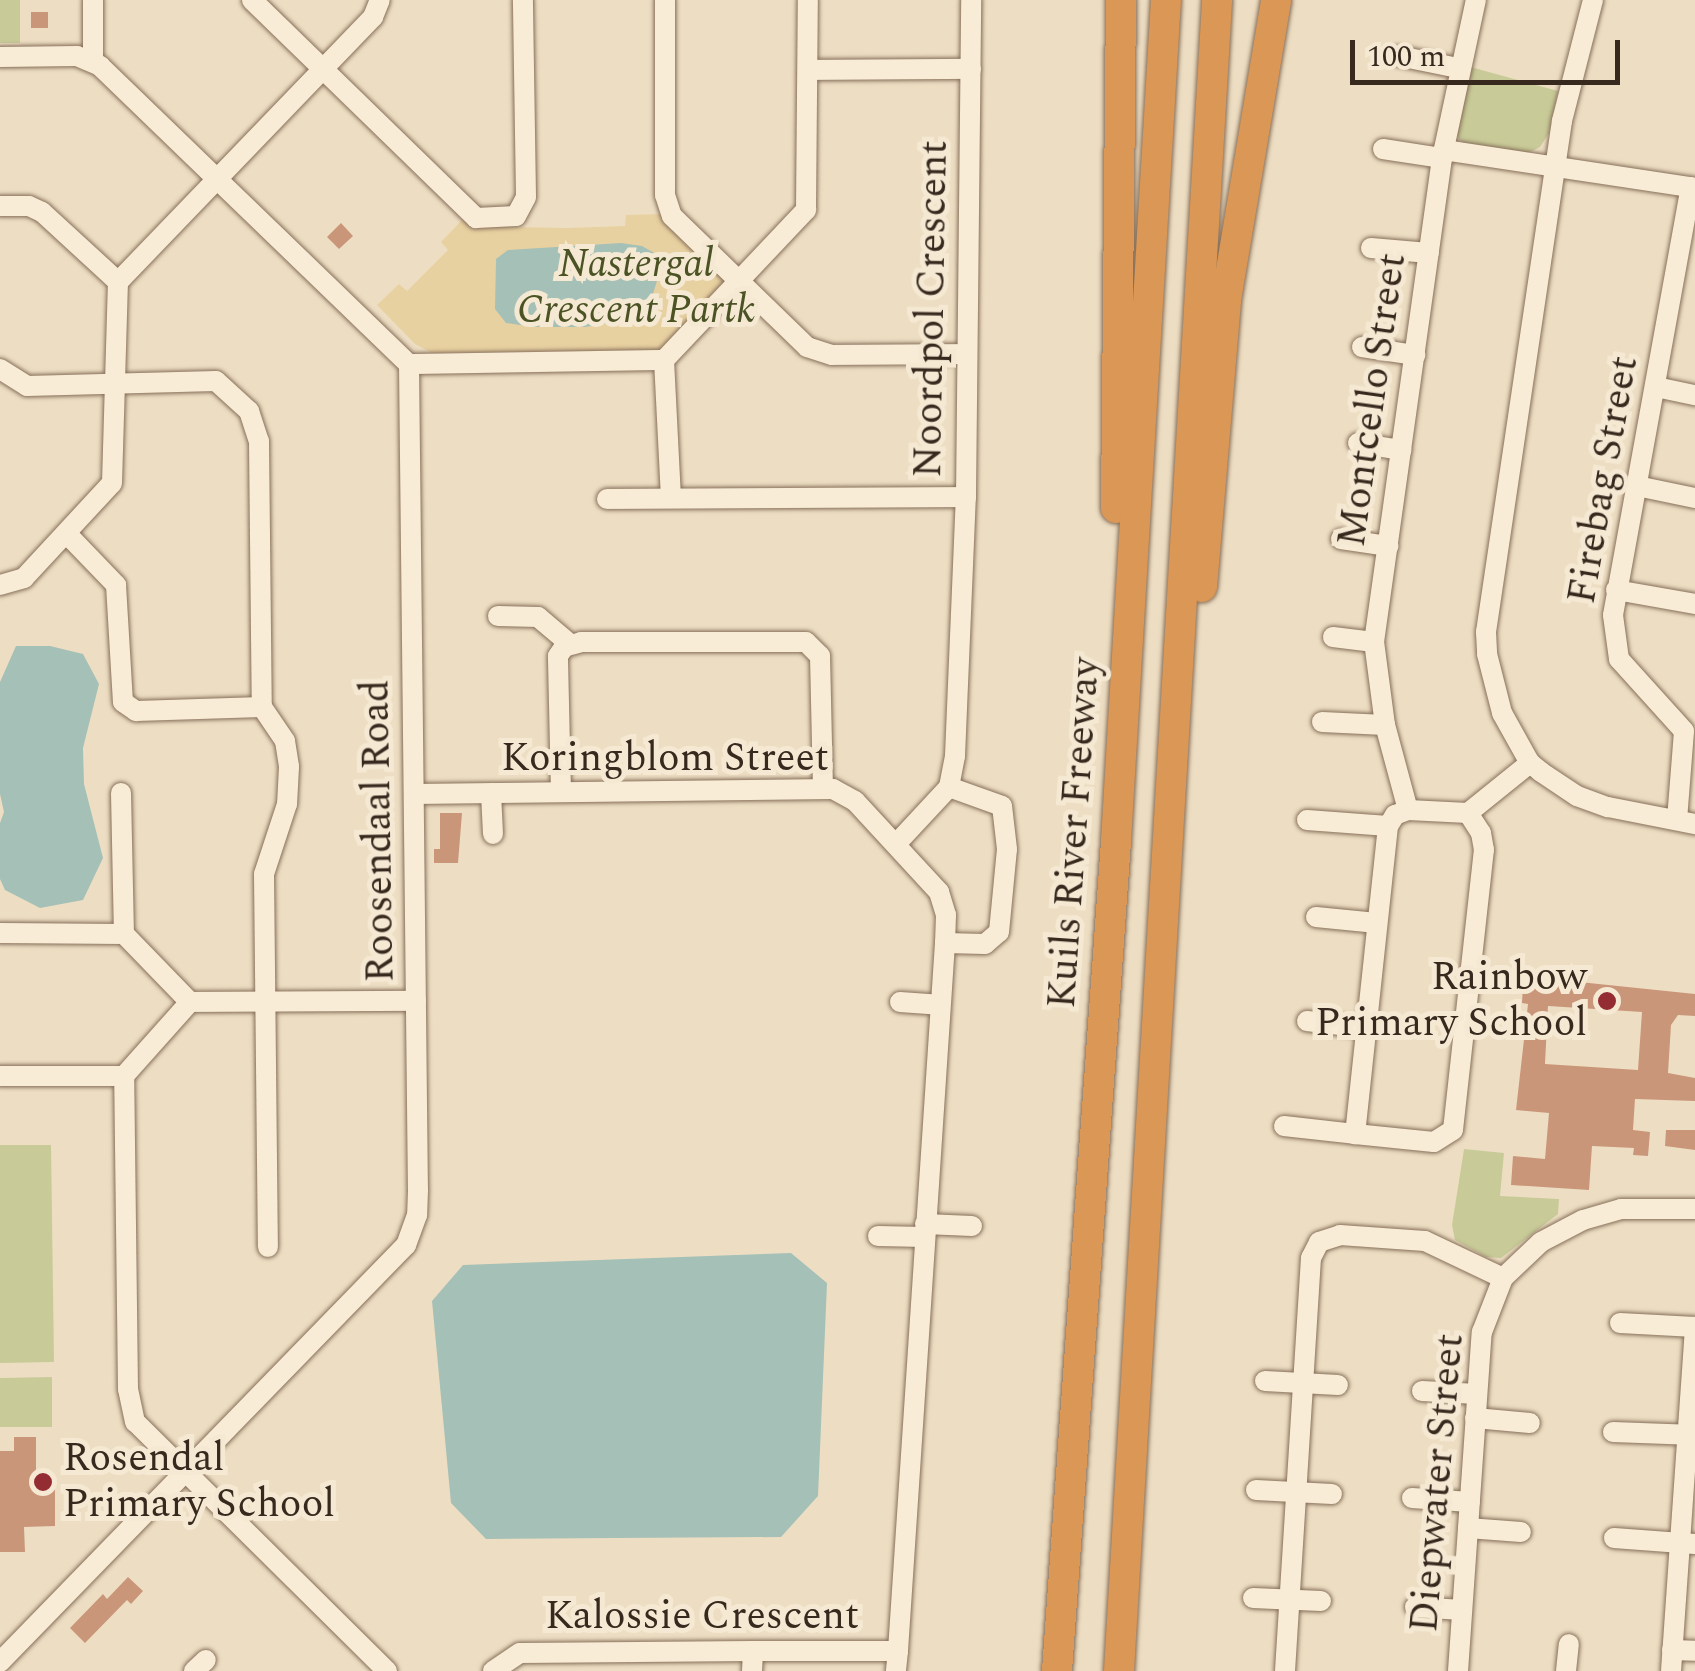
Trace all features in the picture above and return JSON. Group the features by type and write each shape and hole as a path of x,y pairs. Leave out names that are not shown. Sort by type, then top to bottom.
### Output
{"highway":[{"path":"1116,841 1108,744 1116,510 1122,0"},
{"name":"Kuils River Freeway","path":"1058,1671 1116,841 1166,0"},
{"path":"1120,1671 1217,0"},
{"path":"1170,792 1190,733 1226,300 1276,0"}],"street":[{"path":"92,0 93,62"},
{"path":"252,0 476,218 516,216 526,197 523,0"},
{"path":"0,585 24,578 112,483 114,308 118,282 373,17 380,0"},
{"path":"665,0 668,205 672,216 796,340 818,352 852,356 967,354"},
{"path":"0,57 77,56 93,62 218,176 409,364 664,360 806,210 808,0"},
{"name":"Noordpol Crescent","path":"606,500 966,497 971,0"},
{"name":"Montcello Street","path":"1408,810 1385,726 1374,642 1443,154 1458,68 1476,0"},
{"path":"1592,0 1554,166 1486,632 1492,684 1530,763 1577,796 1686,822"},
{"path":"1399,56 1458,68"},
{"path":"808,70 970,69"},
{"path":"1382,149 1554,166 1693,188"},
{"name":"Firebag Street","path":"1686,822 1689,724 1619,659 1612,630 1616,590 1656,387 1686,284 1693,188"},
{"path":"0,206 29,206 42,212 118,282"},
{"path":"1371,248 1429,253"},
{"path":"1362,347 1415,355"},
{"path":"664,360 670,498"},
{"name":"Roosendaal Road","path":"0,1662 406,1246 417,1215 409,364"},
{"path":"0,369 27,386 216,381 254,420 260,441 262,707 285,741 289,767 287,804 264,874 268,1247"},
{"path":"1656,387 1695,395"},
{"path":"1358,443 1401,450"},
{"path":"1636,486 1695,498"},
{"path":"897,843 949,787 955,756 966,497"},
{"path":"67,534 116,585 118,687 123,702 136,711 262,707"},
{"path":"1340,539 1388,546"},
{"path":"1616,590 1695,604"},
{"path":"498,616 538,617 570,644 806,642 820,656 823,788"},
{"path":"1333,637 1374,642"},
{"path":"562,792 558,656 570,644"},
{"path":"1322,722 1385,726"},
{"path":"1354,1134 1388,826 1395,815 1408,810 1468,813 1530,763"},
{"path":"946,944 984,944 999,932 1006,850 1002,806 949,787"},
{"name":"Koringblom Street","path":"414,794 823,788 849,796 897,843 942,897 946,944 897,1661"},
{"path":"491,793 493,834"},
{"path":"122,794 124,934 190,1002 416,1001"},
{"path":"1284,1126 1434,1142 1448,1135 1456,1124 1484,850 1481,834 1468,813"},
{"path":"1308,820 1388,826"},
{"path":"1316,918 1377,923"},
{"path":"0,933 124,934"},
{"path":"190,1002 124,1076 129,1400 135,1422 182,1473 387,1671"},
{"path":"900,1002 940,1005"},
{"path":"1307,1021 1366,1028"},
{"path":"0,1076 124,1076"},
{"name":"Diepwater Street","path":"1458,1671 1482,1332 1503,1278 1541,1242 1583,1220 1621,1209 1695,1209"},
{"path":"878,1236 972,1226"},
{"path":"1285,1671 1310,1258 1319,1242 1340,1236 1425,1241 1503,1278"},
{"path":"1620,1323 1695,1327 1688,1543 1672,1661"},
{"path":"1265,1381 1338,1385"},
{"path":"1422,1391 1477,1394"},
{"path":"1476,1418 1530,1424"},
{"path":"1613,1432 1691,1435"},
{"path":"1256,1490 1332,1494"},
{"path":"1412,1498 1470,1502"},
{"path":"1468,1528 1521,1532"},
{"path":"1614,1538 1688,1543"},
{"path":"1253,1598 1321,1601"},
{"path":"1415,1607 1462,1610"},
{"path":"1566,1671 1569,1644"},
{"path":"1672,1661 1695,1651"},
{"name":"Kalossie Crescent","path":"493,1671 520,1653 753,1661 897,1661"}],"green space":[{"path":"0,0 20,0 20,43 0,43"},
{"path":"1467,66 1558,91 1549,133 1540,147 1526,154 1465,145 1460,140 1456,134"},
{"path":"0,1145 51,1145 54,1362 0,1363"},
{"path":"1464,1149 1504,1153 1500,1196 1559,1199 1558,1214 1501,1258 1486,1257 1455,1240 1452,1225"},
{"path":"52,1377 52,1427 0,1427 0,1378"}],"sand":[{"name":"Nastergal Crescent Partk","path":"663,214 721,274 725,287 661,350 432,353 415,344 377,305 399,284 407,291 448,250 441,242 465,217 477,223 511,227 567,228 625,226 626,215"}],"shaded area":[{"path":"621,243 642,246 658,255 660,271 646,317 585,327 534,327 506,323 495,309 496,259 508,250"},
{"path":"16,646 50,646 83,654 99,684 83,748 84,784 103,858 83,900 40,908 5,890 0,879 0,823 4,812 0,794 0,682"},
{"path":"791,1253 827,1283 818,1496 781,1537 486,1539 451,1503 432,1301 463,1265"}],"building":[{"path":"31,12 48,12 48,28 31,28"},
{"path":"341,223 353,236 339,249 327,237"},
{"path":"440,813 462,813 458,863 434,863 434,849 440,849"},
{"path":"1560,980 1695,994 1695,1016 1678,1015 1671,1025 1668,1073 1695,1078 1695,1101 1635,1099 1633,1130 1650,1132 1648,1156 1633,1155 1634,1148 1592,1146 1589,1190 1511,1185 1513,1156 1545,1159 1549,1113 1516,1110 1528,1004 1522,1003 1523,984 1560,984","holes":["1548,1006 1642,1012 1638,1070 1545,1064"]},
{"path":"1666,1130 1695,1130 1695,1150 1665,1146"},
{"path":"14,1437 36,1437 36,1486 55,1486 55,1526 24,1527 25,1552 0,1552 0,1451 14,1451"},
{"path":"128,1577 143,1591 131,1604 127,1600 85,1643 70,1628 103,1594 107,1599"}],"place":[{"name":"Rainbow Primary School","path":"1607,1001"},
{"name":"Rosendal Primary School","path":"43,1482"}]}
